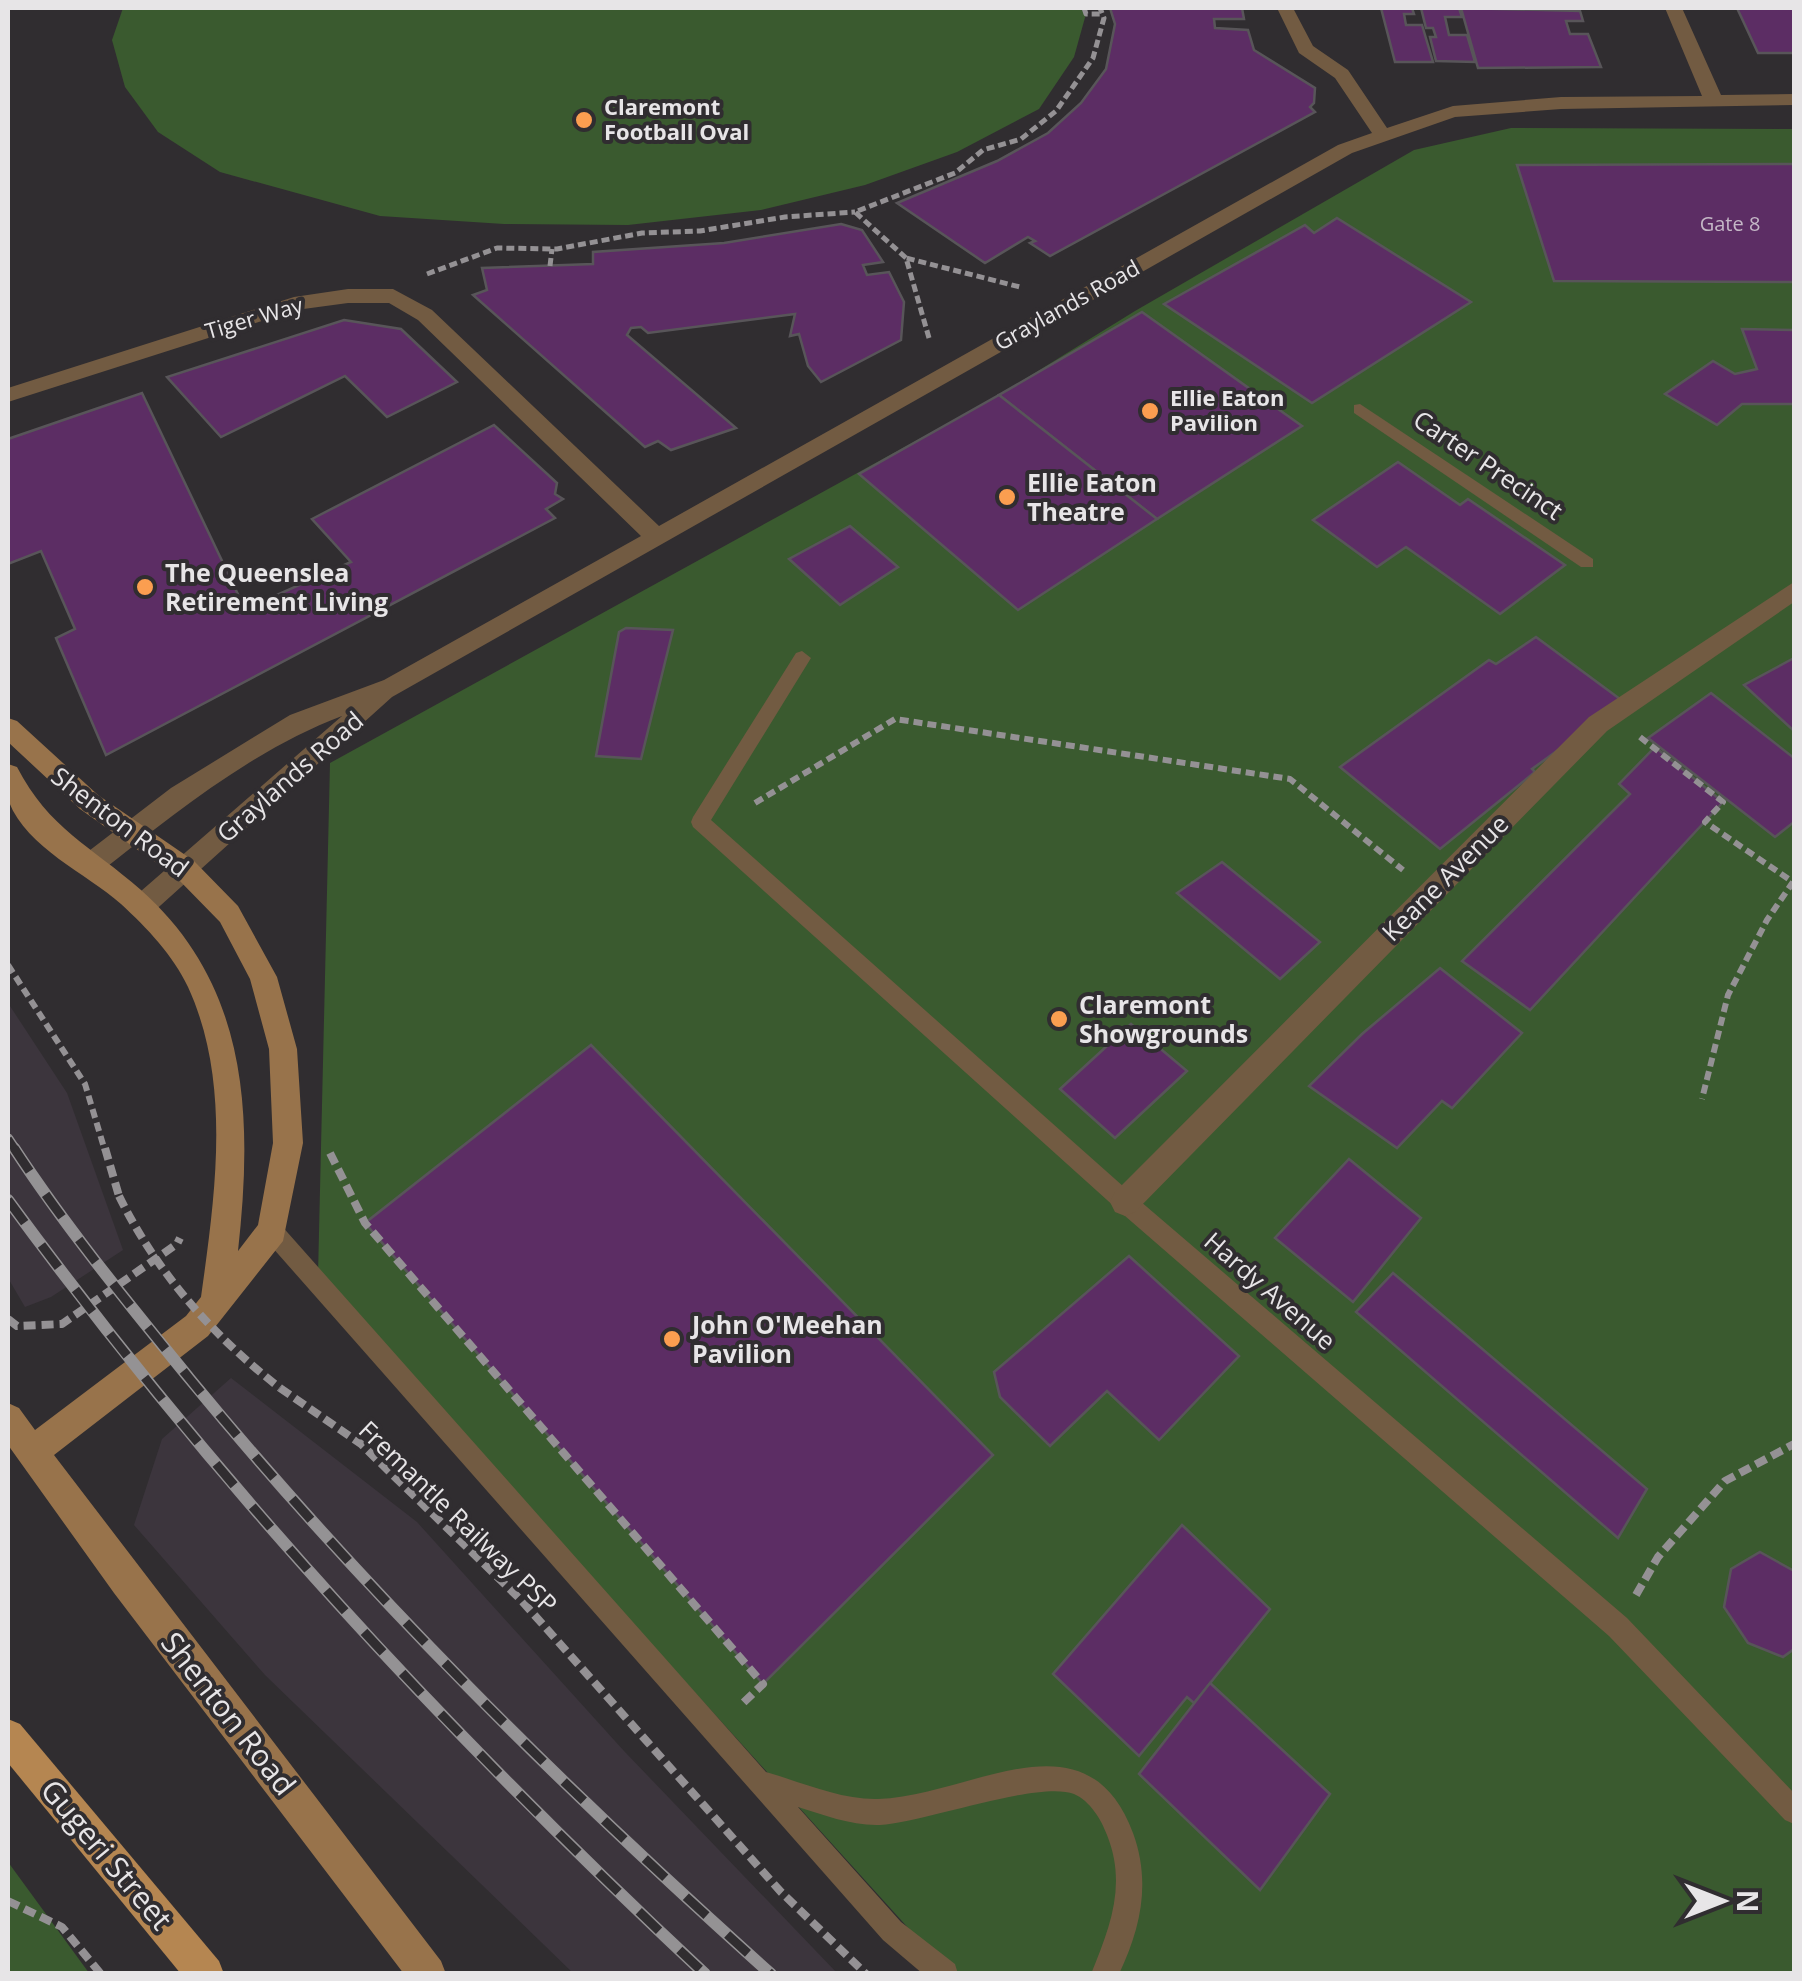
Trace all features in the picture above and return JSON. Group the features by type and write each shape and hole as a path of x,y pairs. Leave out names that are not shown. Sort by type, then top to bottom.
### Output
{"main road":[{"name":"Shenton Road","path":"8,728 52,772 185,869 229,914 264,977 283,1050 288,1143 272,1231 215,1307 197,1326 34,1451"},
{"name":"Shenton Road","path":"8,774 16,796 49,835 142,906 178,947 208,999 228,1062 233,1150 215,1307"},
{"name":"Shenton Road","path":"8,1419 126,1581 428,1974"},
{"name":"Gugeri Street","path":"8,1736 206,1974"}],"street":[{"path":"1286,8 1305,49 1342,74 1383,136"},
{"path":"1673,8 1714,99"},
{"name":"Graylands Road","path":"90,864 180,795 299,722 393,686 1345,149 1453,112 1560,102 1794,100"},
{"name":"Tiger Way","path":"8,396 294,304 348,296 393,296 426,315 655,536"},
{"name":"Keane Avenue","path":"1124,1202 1611,715 1794,591"},
{"name":"Graylands Road","path":"142,906 393,686"}],"lane":[{"name":"Carter Precinct","path":"1360,408 1588,563"},
{"path":"705,826 802,658"},
{"name":"Hardy Avenue","path":"705,826 1124,1202 1618,1626 1794,1811"},
{"path":"272,1231 892,1930 945,1974"},
{"path":"758,1782 874,1813 978,1794 1022,1780 1057,1778 1093,1791 1117,1824 1129,1859 1130,1903 1120,1946 1104,1974"}],"path":[{"path":"427,274 497,248 552,250 642,233 855,212 956,173 983,150 1021,139 1056,111 1093,58 1101,11 1086,14 1084,8"},
{"path":"855,212 906,258 1020,287"},
{"path":"550,266 552,250"},
{"path":"906,258 929,338"},
{"path":"1611,715 1724,802 1705,822 1794,882 1767,920 1728,995 1702,1099"},
{"path":"705,826 895,719 1290,778 1431,892"},
{"name":"Fremantle Railway PSP","path":"8,964 85,1084 118,1196 136,1236 151,1256 236,1353 361,1444 521,1600 781,1892 866,1974"},
{"path":"330,1152 365,1223 763,1684 713,1730"},
{"path":"8,1319 17,1326 62,1324 177,1244 184,1229"},
{"path":"1618,1626 1658,1557 1725,1481 1794,1444"},
{"path":"8,1901 62,1927 101,1974"}],"shaded area":[{"path":"8,1003 67,1093 123,1250 51,1297 25,1307 8,1278"},
{"path":"231,1378 417,1522 624,1751 837,1973 573,1973 265,1675 134,1525 162,1439"}],"green space":[{"name":"Claremont Football Oval","path":"123,8 1084,8 1086,14 1074,57 1039,109 957,152 865,185 761,210 628,225 504,224 380,216 220,172 158,132 125,87 112,40"},
{"name":"Claremont Showgrounds","path":"1511,128 1794,129 1794,1973 949,1973 318,1276 330,763 999,395 1135,311 1414,150"},
{"path":"8,1862 89,1973 8,1973"}],"building":[{"path":"1110,8 1242,8 1244,19 1214,19 1215,28 1248,30 1254,50 1315,88 1310,107 1315,112 1050,256 1030,243 1035,241 1028,237 985,263 897,203 997,161 1048,133 1081,103 1106,69 1115,24"},
{"path":"1381,8 1412,8 1414,14 1404,14 1406,25 1422,25 1433,62 1395,62"},
{"path":"1421,8 1459,8 1462,17 1445,17 1449,35 1467,35 1475,62 1436,61 1430,37 1436,37 1433,28 1426,28"},
{"path":"1461,8 1580,11 1583,21 1566,21 1570,34 1588,34 1601,67 1478,68"},
{"path":"1737,8 1794,8 1794,53 1758,53"},
{"path":"1794,164 1794,282 1554,281 1517,165"},
{"path":"1337,218 1471,302 1312,403 1164,304 1305,225 1314,233"},
{"path":"841,224 862,230 883,262 863,265 867,275 889,272 904,302 901,340 821,382 808,366 799,334 790,336 795,314 648,333 641,327 631,328 627,335 736,428 671,450 658,441 645,447 473,295 487,290 482,268 593,264 593,252 724,243"},
{"name":"Ellie Eaton Pavilion","path":"1142,312 1302,426 1157,519 999,395"},
{"path":"344,320 401,329 457,382 387,417 345,376 221,437 167,377"},
{"path":"1742,329 1794,330 1794,404 1742,404 1717,425 1665,394 1713,361 1735,374 1757,369"},
{"name":"The Queenslea Retirement Living","path":"142,393 245,609 351,562 312,519 494,425 557,483 555,494 563,499 546,509 555,518 106,755 56,638 75,629 41,551 8,564 8,439"},
{"name":"Ellie Eaton Theatre","path":"999,395 1157,519 1018,610 859,474"},
{"path":"1398,462 1460,505 1468,499 1565,565 1500,614 1406,547 1377,567 1313,520"},
{"path":"850,526 898,567 840,605 789,559"},
{"path":"626,628 673,630 641,759 596,756 619,632"},
{"path":"1536,637 1624,702 1532,769 1535,772 1440,849 1340,767 1489,660 1496,664"},
{"path":"1794,658 1794,731 1744,685"},
{"path":"1711,693 1794,758 1794,822 1775,837 1648,738"},
{"path":"1655,747 1723,802 1530,1010 1462,961 1630,794 1619,784"},
{"path":"1222,862 1320,942 1280,979 1177,893"},
{"path":"1440,968 1522,1033 1452,1108 1442,1101 1397,1148 1309,1086 1362,1034"},
{"path":"1131,1024 1187,1071 1115,1138 1060,1089"},
{"name":"John O'Meehan Pavilion","path":"591,1045 993,1455 763,1684 365,1223"},
{"path":"1349,1159 1421,1218 1353,1302 1275,1238"},
{"path":"1129,1256 1239,1356 1159,1440 1107,1391 1050,1446 1000,1397 994,1372"},
{"path":"1393,1273 1647,1489 1618,1538 1356,1312"},
{"path":"1182,1525 1270,1609 1194,1703 1187,1697 1139,1756 1053,1674"},
{"path":"1760,1552 1794,1571 1794,1649 1783,1657 1748,1643 1724,1607 1731,1569"},
{"path":"1210,1683 1330,1794 1260,1890 1139,1774"}],"railway":[{"path":"8,1139 143,1322 325,1536 542,1760 771,1974"},
{"path":"8,1200 169,1408 338,1604 516,1791 705,1974"}],"place":[{"name":"Claremont Football Oval","path":"584,120"},
{"name":"Ellie Eaton Pavilion","path":"1150,411"},
{"name":"Ellie Eaton Theatre","path":"1007,497"},
{"name":"The Queenslea Retirement Living","path":"145,587"},
{"name":"Claremont Showgrounds","path":"1059,1019"},
{"name":"John O'Meehan Pavilion","path":"672,1339"}]}
